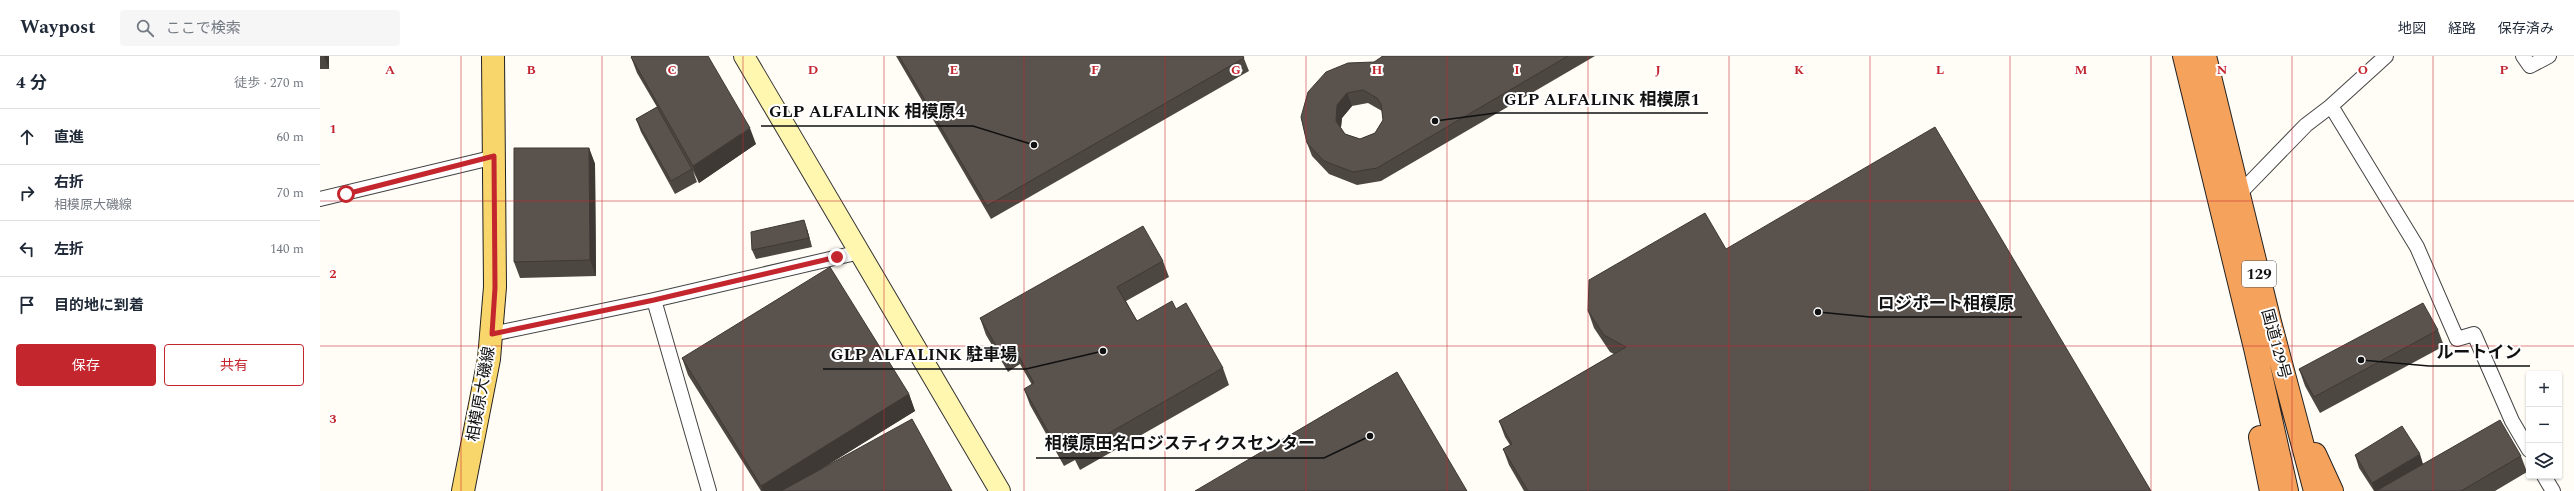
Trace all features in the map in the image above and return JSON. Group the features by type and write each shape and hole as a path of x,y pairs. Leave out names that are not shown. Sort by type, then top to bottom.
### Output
{"highway":[{"name":"国道129号","path":"2184,56 2255,348 2287,491"},
{"name":"国道129号","path":"2205,56 2315,491"},
{"path":"2255,348 2255,417 2271,491"},
{"path":"2293,406 2332,491"}],"main road":[{"name":"相模原大磯線","path":"463,491 489,359 492,334 495,288 493,56"}],"street":[{"path":"744,56 1000,491"},
{"path":"2239,194 2306,125 2331,106 2386,56"},
{"path":"2523,56 2530,66 2549,56"},
{"path":"2331,106 2417,247 2457,339 2474,334 2499,395 2526,444"},
{"path":"320,199 494,156"},
{"path":"492,334 654,300 860,252"},
{"path":"654,300 709,491"},
{"path":"2546,479 2553,491"}],"building":[{"path":"708,56 750,128 693,166 631,57"},
{"path":"899,56 1243,56 1244,58 987,206"},
{"path":"1383,56 1568,56 1377,168 1353,172 1324,161 1307,143 1301,117 1308,92 1326,72 1348,63 1374,62","holes":["1363,90 1377,98 1381,104 1383,120 1375,133 1360,139 1345,134 1336,121 1337,105 1347,93"]},
{"path":"657,107 692,169 671,181 636,119"},
{"path":"1935,127 2151,491 1528,491 1503,449 1512,444 1499,421 1626,347 1604,335 1588,311 1589,280 1705,213 1726,249"},
{"path":"514,148 589,148 590,260 514,262"},
{"path":"804,220 809,238 752,250 751,232"},
{"path":"1143,226 1163,261 1117,287 1137,321 1172,301 1176,309 1186,303 1223,368 1074,453 1069,444 1058,449 1024,389 1034,383 1014,348 1002,356 980,318"},
{"path":"830,267 909,394 761,486 682,358"},
{"path":"2423,303 2438,330 2314,397 2299,369"},
{"path":"1397,372 1467,491 1195,491"},
{"path":"912,419 952,491 781,491"},
{"path":"2500,420 2521,456 2461,491 2376,491"},
{"path":"2402,426 2420,454 2372,483 2355,455"}],"place":[{"name":"GLP ALFALINK 相模原1","path":"1435,121"},
{"name":"GLP ALFALINK 相模原4","path":"1034,145"},
{"name":"ロジポート相模原","path":"1818,312"},
{"name":"GLP ALFALINK 駐車場","path":"1103,351"},
{"name":"ルートイン","path":"2361,360"},
{"name":"相模原田名ロジスティクスセンター","path":"1370,436"}],"route":[{"path":"346,194 494,156 495,288 492,334 654,300 837,257"}]}
